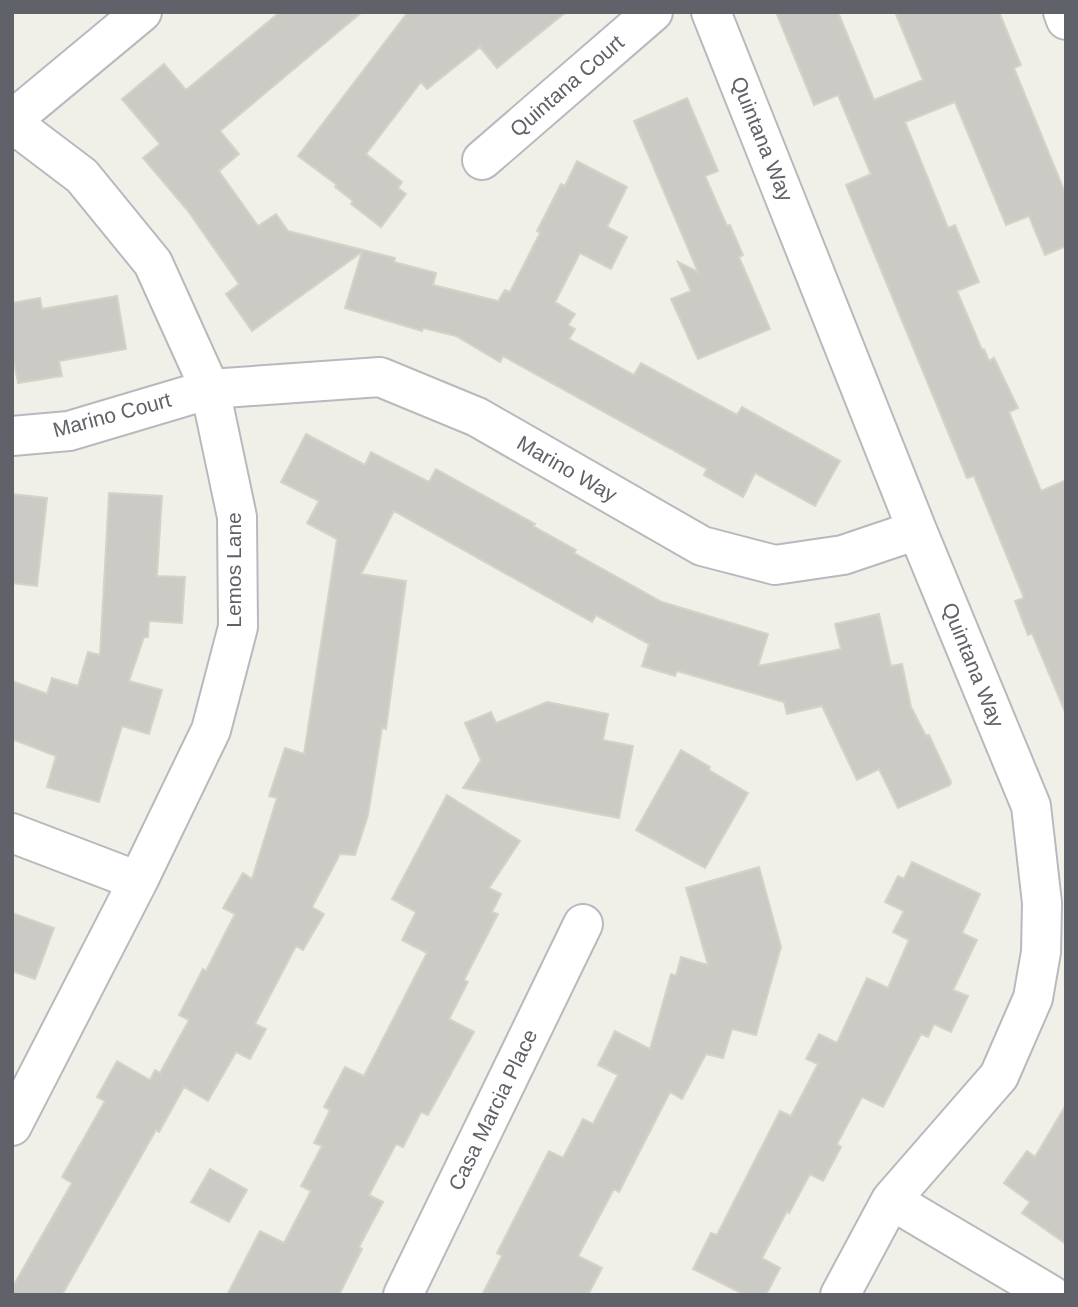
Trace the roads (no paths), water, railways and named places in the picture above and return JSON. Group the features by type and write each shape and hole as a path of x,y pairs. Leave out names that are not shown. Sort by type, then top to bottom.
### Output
{"street":[{"path":"12,122 142,12"},
{"name":"Quintana Court","path":"482,160 653,12"},
{"name":"Quintana Way","path":"711,12 917,530 1031,806 1038,849 1042,902 1041,952 1032,998 999,1076 891,1200 840,1295"},
{"path":"1062,12 1066,20"},
{"name":"Lemos Lane","path":"12,122 82,176 153,264 210,388 237,517 237,627 211,730 138,881 12,1126"},
{"name":"Marino Way","path":"210,388 380,377 477,417 702,546 775,565 843,555 917,530"},
{"name":"Marino Court","path":"12,436 69,431 210,388"},
{"path":"12,833 138,881"},
{"name":"Casa Marcia Place","path":"403,1295 583,924"},
{"path":"891,1200 1051,1295"}]}
